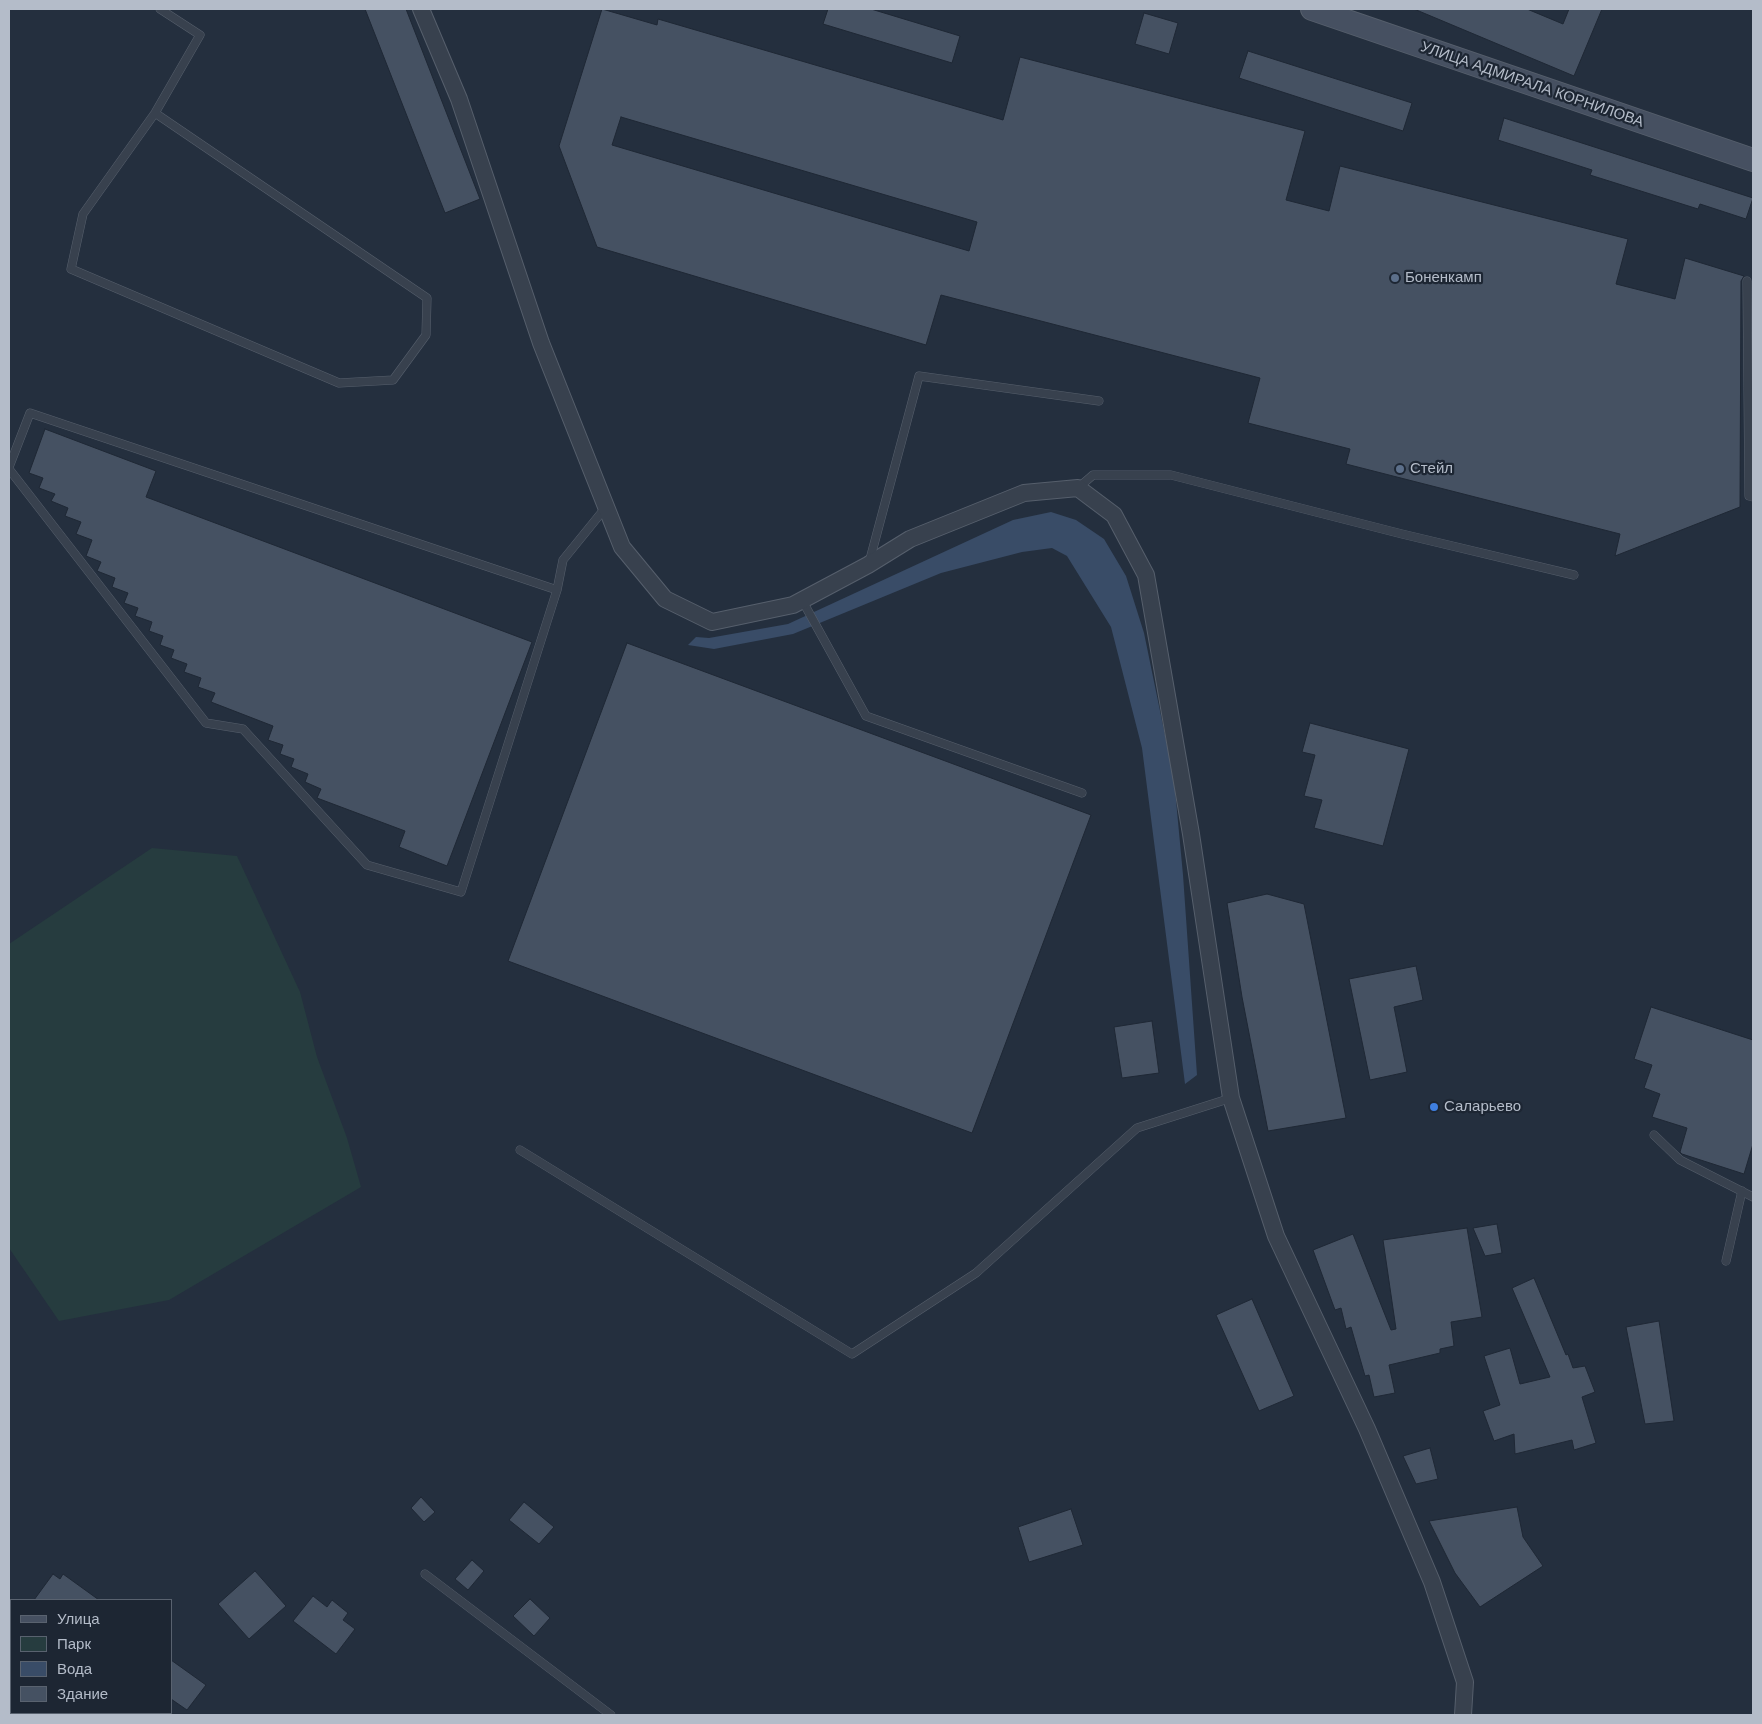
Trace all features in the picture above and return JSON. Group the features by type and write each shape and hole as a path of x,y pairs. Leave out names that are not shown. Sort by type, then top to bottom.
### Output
{"main road":[{"name":"УЛИЦА АДМИРАЛА КОРНИЛОВА","path":"1312,9 1753,160"}],"street":[{"path":"421,9 459,99 541,342 622,547 665,599 712,622 793,605 868,565 910,539 1024,493 1078,488 1114,515 1146,575 1191,834 1231,1098 1276,1236 1367,1430 1432,1582 1465,1682 1463,1715"}],"lane":[{"path":"155,113 427,298 426,335 393,380 339,383 71,269 83,214 155,113 200,34 160,9"},
{"path":"1747,281 1749,496 1753,497"},
{"path":"868,565 919,376 1099,401"},
{"path":"557,590 30,413 9,468 206,723 242,729 367,865 461,892 557,590 563,560 606,507"},
{"path":"1078,488 1093,475 1171,474 1402,534 1574,575"},
{"path":"802,600 866,716 1082,793"},
{"path":"520,1150 852,1354 976,1273 1137,1128 1231,1098"},
{"path":"1654,1135 1680,1160 1753,1197"},
{"path":"1726,1261 1742,1191"},
{"path":"424,1574 610,1715"}],"green space":[{"path":"152,848 237,856 300,992 317,1057 347,1138 361,1187 169,1300 59,1321 9,1248 9,944"}],"water":[{"path":"1051,512 1076,520 1104,539 1126,576 1144,633 1174,779 1183,875 1197,1075 1185,1084 1142,748 1111,627 1067,556 1052,548 1022,552 941,573 793,634 714,649 688,645 696,637 709,638 788,624 1013,520"}],"building":[{"path":"365,9 406,9 480,199 445,213"},
{"path":"602,9 657,25 658,19 1003,120 1020,57 1305,131 1286,200 1329,211 1340,166 1628,239 1616,284 1675,299 1685,258 1744,276 1741,281 1740,507 1615,556 1620,534 1346,464 1350,449 1248,423 1260,378 941,295 926,345 597,247 559,146","holes":["621,117 977,222 969,251 612,145"]},
{"path":"828,9 871,9 960,36 952,63 823,24"},
{"path":"1414,9 1527,9 1563,24 1569,9 1602,9 1574,76"},
{"path":"1144,13 1178,23 1169,54 1135,44"},
{"path":"1248,51 1412,103 1403,131 1239,78"},
{"path":"1504,118 1753,198 1746,219 1700,204 1698,209 1590,175 1592,170 1498,140"},
{"path":"45,429 156,471 146,497 532,642 447,866 399,847 405,831 317,798 321,789 305,782 308,774 291,767 294,759 280,754 283,745 268,740 273,726 211,702 215,693 198,687 201,678 184,672 187,664 171,658 174,650 160,645 163,636 149,631 152,622 135,616 138,608 124,603 128,593 112,587 115,578 97,571 101,562 86,556 92,540 76,534 81,522 65,516 68,508 51,501 55,494 39,488 43,478 29,473"},
{"path":"627,643 1091,815 972,1133 508,961"},
{"path":"1310,723 1409,749 1383,846 1314,828 1322,800 1304,796 1315,755 1302,752"},
{"path":"1267,894 1304,904 1346,1118 1268,1131 1242,997 1227,903"},
{"path":"1416,966 1423,1000 1394,1007 1407,1072 1370,1080 1349,979"},
{"path":"1651,1007 1753,1040 1753,1144 1744,1174 1682,1154 1680,1152 1687,1128 1652,1117 1660,1094 1644,1088 1652,1065 1634,1059"},
{"path":"1152,1021 1159,1073 1122,1078 1114,1027"},
{"path":"1497,1224 1502,1253 1485,1256 1473,1228"},
{"path":"1467,1228 1482,1317 1451,1322 1454,1346 1440,1349 1440,1353 1389,1365 1395,1393 1374,1397 1369,1375 1365,1376 1351,1327 1346,1329 1341,1308 1335,1310 1313,1250 1353,1234 1391,1330 1396,1329 1383,1240"},
{"path":"1534,1278 1566,1355 1568,1354 1573,1368 1585,1366 1595,1392 1582,1397 1596,1443 1574,1450 1572,1440 1515,1454 1514,1434 1494,1441 1483,1411 1500,1405 1484,1356 1510,1348 1520,1384 1550,1377 1512,1288"},
{"path":"1252,1299 1294,1396 1259,1411 1216,1315"},
{"path":"1659,1321 1674,1421 1645,1424 1626,1327"},
{"path":"1430,1448 1438,1479 1416,1484 1403,1456"},
{"path":"421,1497 435,1512 424,1522 411,1508"},
{"path":"524,1502 554,1527 539,1544 509,1520"},
{"path":"1517,1507 1523,1537 1543,1566 1480,1607 1455,1573 1429,1521"},
{"path":"1071,1509 1083,1545 1029,1562 1018,1527"},
{"path":"472,1560 484,1571 468,1590 455,1579"},
{"path":"255,1571 286,1606 249,1639 218,1604"},
{"path":"53,1574 60,1579 63,1574 98,1599 35,1599"},
{"path":"313,1596 327,1607 332,1600 348,1613 343,1620 355,1629 336,1654 293,1621"},
{"path":"530,1599 550,1618 534,1636 513,1616"},
{"path":"172,1661 206,1685 187,1710 172,1700"}],"place":[{"name":"Боненкамп","path":"1395,278"},
{"name":"Стейл","path":"1400,469"},
{"name":"Саларьево","path":"1434,1107"}]}
